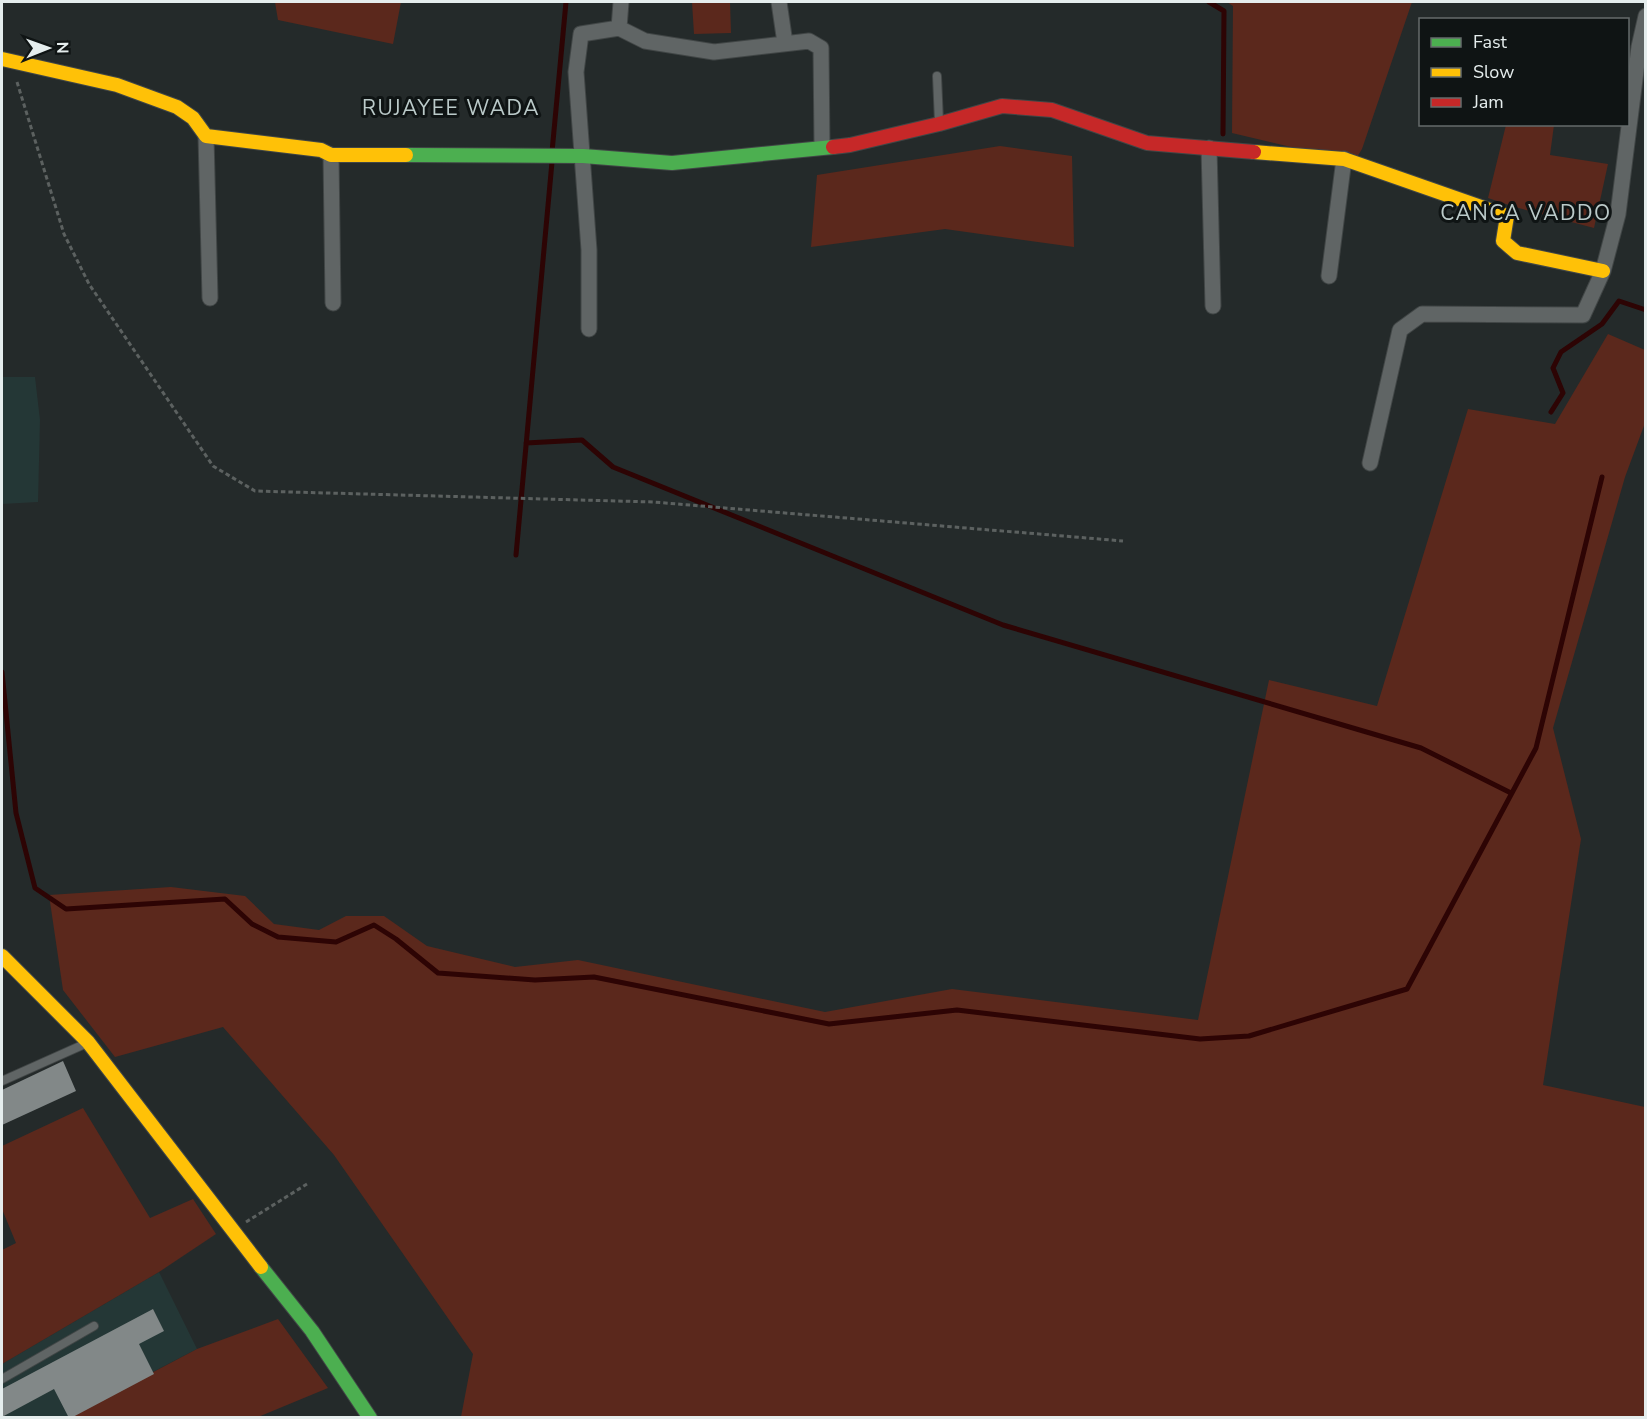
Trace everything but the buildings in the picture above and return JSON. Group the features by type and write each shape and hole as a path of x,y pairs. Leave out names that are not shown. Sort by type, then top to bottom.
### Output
{"street":[{"path":"619,28 621,2"},
{"path":"779,2 785,43"},
{"path":"1370,463 1400,330 1422,314 1583,315 1603,271 1618,214 1639,47 1646,16"},
{"path":"589,329 589,250 576,72 581,34 619,28 645,41 714,52 809,40 821,48 822,147"},
{"path":"6,60 117,85 177,107 193,118 206,136 210,298"},
{"path":"206,136 321,150 331,155 583,156 672,163 850,145 1002,106 1052,110 1147,143 1344,159 1507,216 1503,241 1517,253 1603,271"},
{"path":"1209,148 1213,306"},
{"path":"331,155 333,303"},
{"path":"1329,276 1344,159"},
{"path":"2,956 88,1042 232,1231 312,1331 370,1418"}],"lane":[{"path":"937,76 939,124"},
{"path":"2,1081 88,1042"},
{"path":"2,1379 94,1326"}],"path":[{"path":"6,60 64,234 89,284 213,466 255,491 653,502 1123,540"},
{"path":"232,1231 308,1184"}],"shaded area":[{"path":"275,2 401,2 393,44 278,20"},
{"path":"692,2 730,2 731,33 694,34"},
{"path":"1227,2 1412,2 1362,149 1354,162 1232,133 1233,6"},
{"path":"1506,126 1554,126 1550,155 1608,164 1594,228 1488,198"},
{"path":"1000,146 1072,156 1074,247 945,229 811,247 817,175"},
{"path":"1608,334 1645,350 1645,423 1625,477 1553,728 1581,839 1543,1085 1645,1107 1645,1417 461,1417 473,1354 334,1155 223,1027 115,1057 63,990 49,895 171,887 245,896 274,924 319,930 346,916 384,916 427,946 515,967 578,960 825,1012 952,989 1198,1020 1269,680 1377,706 1468,409 1555,424"},
{"path":"2,377 35,377 40,420 38,502 2,504"},
{"path":"83,1108 150,1218 193,1199 216,1234 159,1272 2,1364 2,1250 16,1243 2,1209 2,1146"},
{"path":"159,1272 197,1349 66,1417 2,1417 2,1364"},
{"path":"278,1319 328,1388 258,1417 66,1418 197,1349"}],"waterway":[{"path":"552,152 566,2"},
{"path":"1209,2 1224,11 1223,134"},
{"path":"516,555 552,162"},
{"path":"1551,412 1563,393 1553,368 1561,352 1602,324 1619,301 1646,310"},
{"path":"526,443 582,440 613,467 1003,625 1421,748 1511,793"},
{"path":"2,672 16,813 35,888 66,909 225,899 252,924 278,937 336,942 374,925 396,939 438,973 535,980 594,977 829,1024 957,1010 1200,1039 1249,1036 1407,989 1536,748 1602,477"}],"traffic: fast":[{"path":"406,155 583,156 672,163 833,147"},
{"path":"261,1267 312,1331 370,1418"}],"traffic: slow":[{"path":"2,59 117,85 177,107 193,118 206,136 321,150 331,155 406,155"},
{"path":"1254,152 1344,159 1507,216 1503,241 1517,253 1603,271"},
{"path":"2,956 88,1042 261,1267"}],"traffic: jam":[{"path":"833,147 939,124 1002,106 1052,110 1147,143 1254,152"}],"district":[{"name":"RUJAYEE WADA","path":"451,108"},
{"name":"CANCA VADDO","path":"1526,213"}]}
